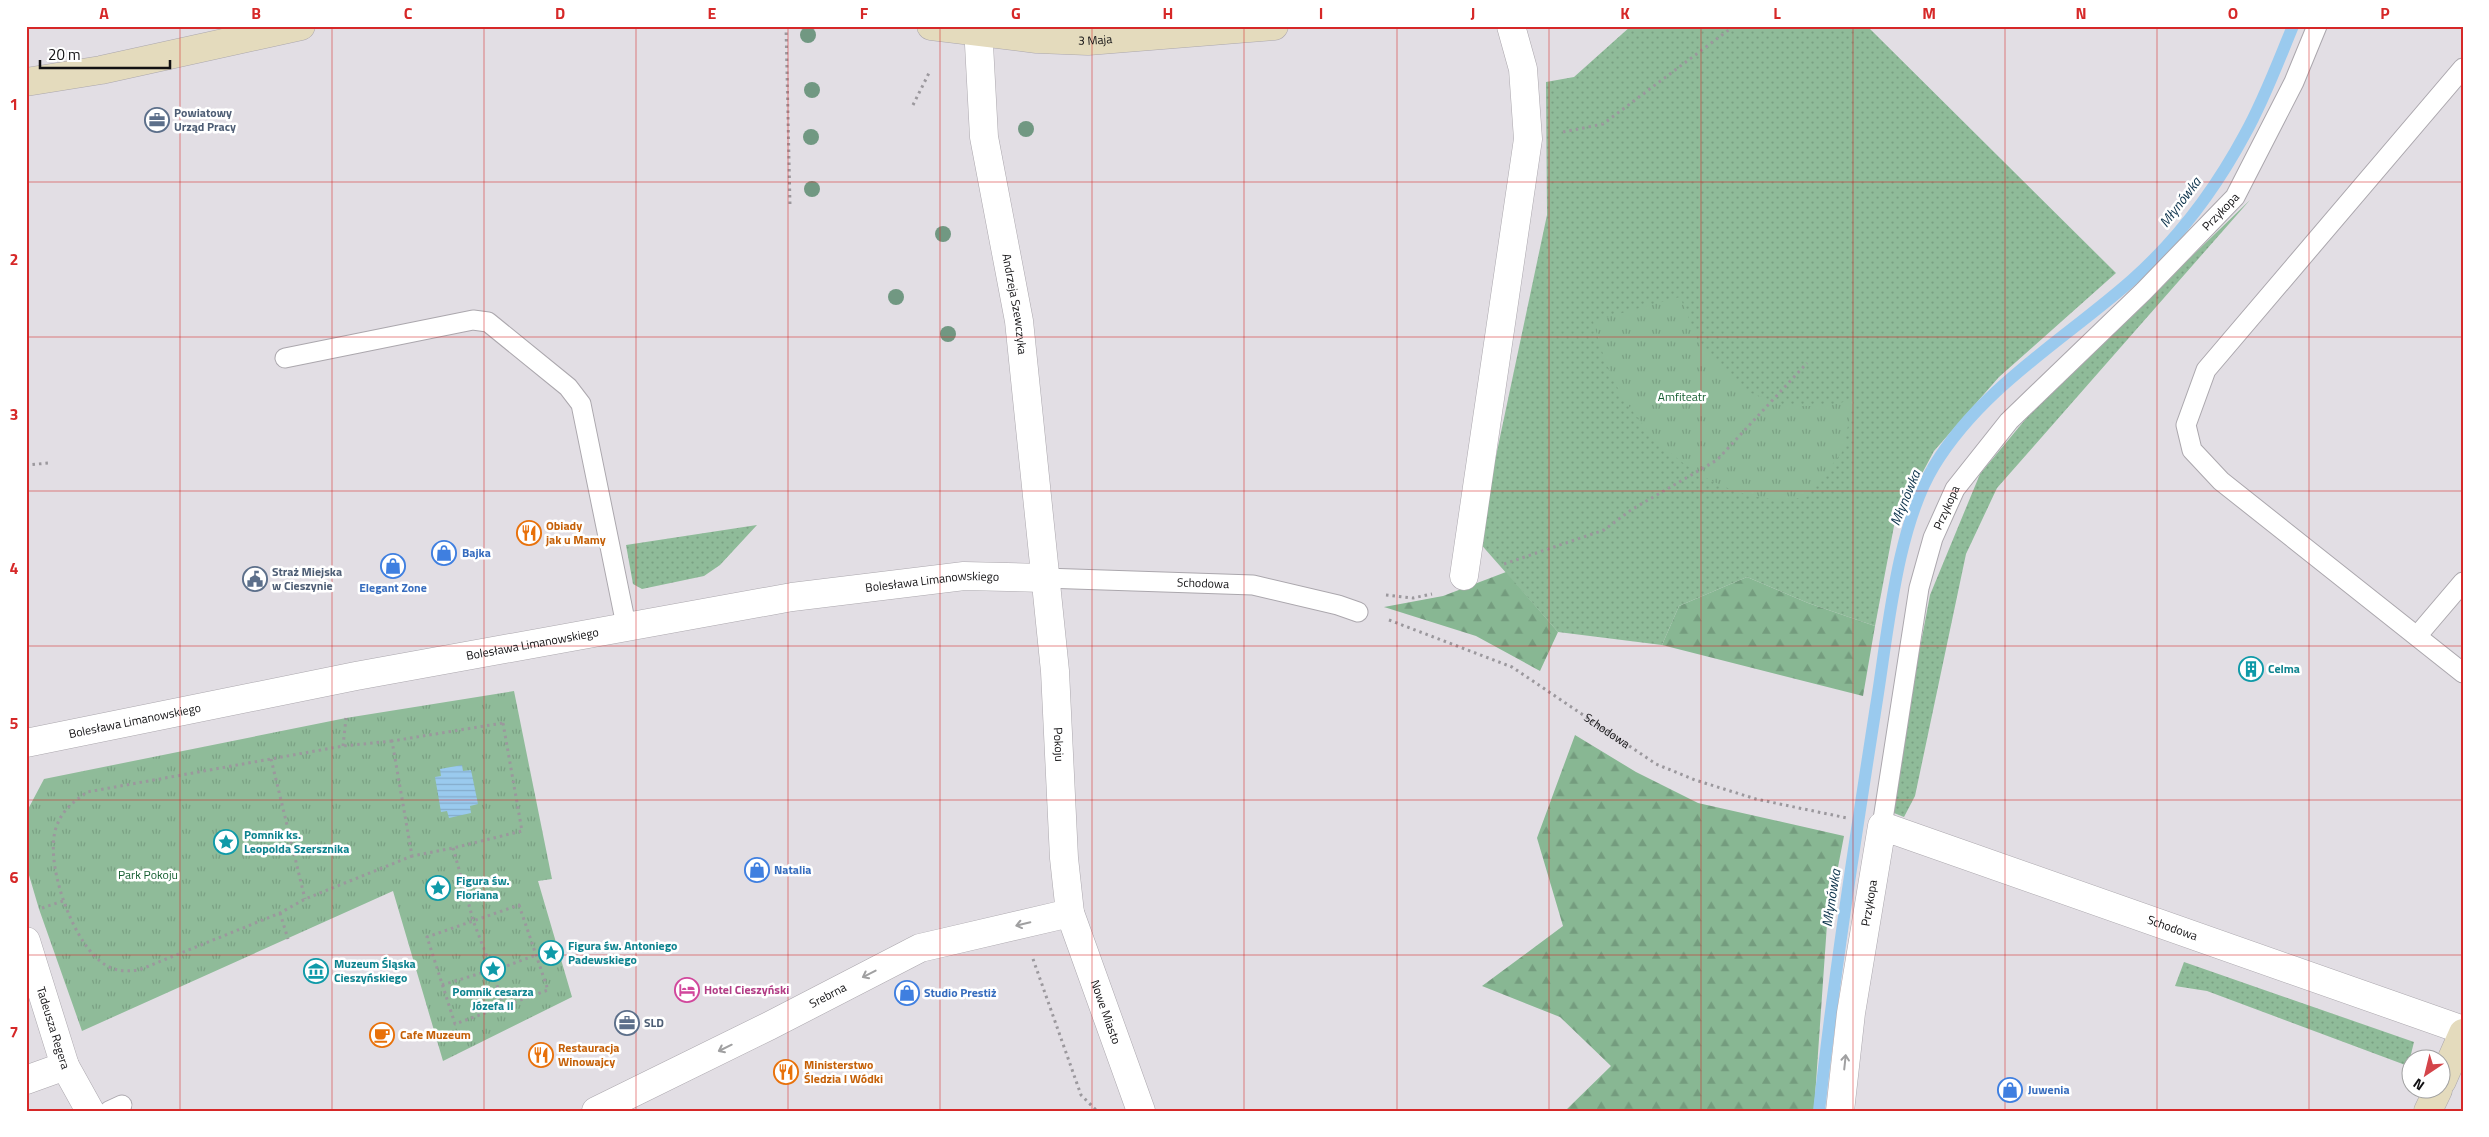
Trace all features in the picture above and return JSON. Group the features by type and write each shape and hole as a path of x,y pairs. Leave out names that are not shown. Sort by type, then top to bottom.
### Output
{"street":[{"path":"26,82 101,70 300,26"},
{"name":"3 Maja","path":"931,26 977,29 1037,38 1088,41 1274,26"},
{"path":"1464,576 1528,139 1523,68 1511,26"},
{"name":"Andrzeja Szewczyka","path":"977,29 984,137 1019,321 1044,578"},
{"name":"Bolesława Limanowskiego","path":"26,743 356,676 792,597 964,576 1044,578"},
{"name":"Pokoju","path":"1044,578 1055,671 1064,858 1070,913"},
{"name":"Schodowa","path":"1882,826 2463,1032"},
{"name":"Przykopa","path":"1840,1111 1853,996 1882,826"},
{"name":"Srebrna","path":"596,1111 769,1026 920,948 1070,913"},
{"name":"Nowe Miasto","path":"1070,913 1141,1111"},
{"name":"Tadeusza Regera","path":"26,941 65,1066 90,1111"},
{"path":"2452,1058 2463,1032"},
{"path":"26,1080 65,1066"}],"lane":[{"name":"Przykopa","path":"1882,826 1919,588 1933,538 1956,489 2009,421 2144,291 2235,196 2294,82 2317,26"},
{"path":"2463,68 2206,370 2186,425 2192,450 2221,481 2463,673"},
{"path":"285,358 473,320 488,322 568,387 581,404 626,626"},
{"name":"Schodowa","path":"1044,578 1253,585 1338,605 1358,612"},
{"path":"2417,636 2463,582"}],"path":[{"path":"786,26 790,206"},
{"path":"1528,139 1603,124 1734,26"},
{"path":"913,105 929,73"},
{"path":"1503,564 1604,530 1631,510 1717,460 1807,362"},
{"path":"26,465 50,463"},
{"path":"1338,605 1356,591 1413,598 1435,593 1464,576"},
{"name":"Schodowa","path":"1387,619 1512,667 1656,764 1695,780 1756,799 1847,818"},
{"path":"343,746 346,718"},
{"path":"503,723 522,831 412,856 306,899 280,913 139,970 121,972 101,962 86,947 63,901 52,844 57,824 68,806 87,792 343,746 392,741 503,723"},
{"path":"392,741 412,856"},
{"path":"270,759 306,899"},
{"path":"453,848 474,923 489,962"},
{"path":"38,909 63,901"},
{"path":"519,905 548,990 456,1024 427,937 474,923 519,905"},
{"path":"280,913 288,939"},
{"path":"501,968 536,955"},
{"path":"489,962 498,963 501,968 500,976 495,979 489,979 485,975 493,969"},
{"path":"489,962 483,969 493,969"},
{"path":"442,985 493,969"},
{"path":"495,979 504,1007"}],"green space":[{"path":"1631,26 1867,26 2116,273 1999,377 1934,451 1894,526 1875,626 1808,603 1747,577 1679,606 1662,645 1558,632 1478,541 1547,215 1546,82 1574,77"},
{"path":"2250,200 1997,488 1966,554 1915,796 1904,817 1889,811 1930,595 1980,474 2034,409"},
{"name":"Amfiteatr","path":"1680,297 1701,348 1748,392 1788,406 1829,406 1854,399 1842,452 1807,497 1773,499 1748,495 1723,486 1700,474 1678,459 1659,442 1626,401 1610,372 1593,321"},
{"path":"757,525 720,565 704,576 642,589 633,584 626,545"},
{"path":"1506,572 1558,632 1540,671 1476,636 1384,607 1443,596"},
{"path":"1747,577 1808,603 1875,626 1863,696 1662,645 1679,606"},
{"name":"Park Pokoju","path":"514,691 552,879 538,881 572,997 443,1061 393,891 82,1031 39,909 26,865 26,813 44,779 346,718"},
{"path":"1575,735 1636,772 1698,803 1844,836 1827,924 1814,1111 1565,1111 1611,1066 1560,1017 1482,986 1563,926 1537,838"},
{"path":"2184,962 2414,1042 2412,1050 2402,1050 2402,1064 2207,991 2175,986"}],"water":[{"path":"462,765 463,771 471,770 478,804 470,806 471,813 449,818 447,811 441,812 435,777 441,776 440,769"}],"waterway":[{"name":"Młynówka","path":"1819,1111 1845,908 1895,582 1902,550 1921,491 1934,466 1953,438 1976,412 2025,366 2132,280 2165,247 2195,212 2222,174 2252,121 2293,26"}],"place":[{"name":"Powiatowy Urząd Pracy","path":"157,120"},
{"name":"Obiady jak u Mamy","path":"529,533"},
{"name":"Bajka","path":"444,553"},
{"name":"Elegant Zone","path":"393,566"},
{"name":"Straż Miejska w Cieszynie","path":"255,579"},
{"name":"Celma","path":"2251,669"},
{"name":"Pomnik ks. Leopolda Szersznika","path":"226,842"},
{"name":"Natalia","path":"757,870"},
{"name":"Figura św. Floriana","path":"438,888"},
{"name":"Figura św. Antoniego Padewskiego","path":"551,953"},
{"name":"Pomnik cesarza Józefa II","path":"493,969"},
{"name":"Muzeum Śląska Cieszyńskiego","path":"316,971"},
{"name":"Hotel Cieszyński","path":"687,990"},
{"name":"Studio Prestiż","path":"907,993"},
{"name":"SLD","path":"627,1023"},
{"name":"Cafe Muzeum","path":"382,1035"},
{"name":"Restauracja Winowajcy","path":"541,1055"},
{"name":"Ministerstwo Śledzia I Wódki","path":"786,1072"},
{"name":"Juwenia","path":"2010,1090"}]}
